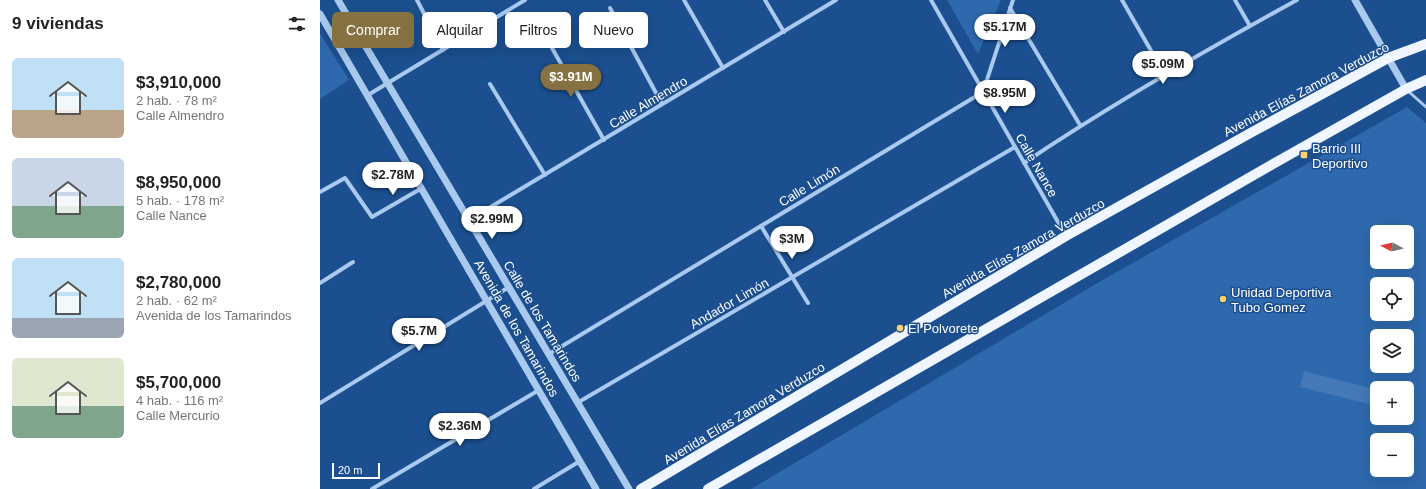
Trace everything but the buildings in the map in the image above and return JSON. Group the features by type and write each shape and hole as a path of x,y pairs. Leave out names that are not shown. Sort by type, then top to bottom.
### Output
{"main road":[{"name":"Avenida Elías Zamora Verduzco","path":"641,489 1066,236 1388,58 1426,44"},
{"path":"708,489 1274,164 1406,89 1426,80"}],"street":[{"name":"Calle de los Tamarindos","path":"338,0 629,489"},
{"path":"417,0 443,50"},
{"path":"368,95 443,50 517,2 525,0"},
{"path":"684,0 723,68"},
{"path":"766,0 784,32"},
{"name":"Calle Almendro","path":"469,220 836,0"},
{"name":"Calle Nance","path":"930,0 1066,236"},
{"path":"983,92 1013,0"},
{"path":"1122,0 1165,75"},
{"path":"1235,0 1250,26"},
{"path":"1024,163 1080,125 1297,0"},
{"path":"1354,0 1406,89"},
{"path":"610,8 662,104"},
{"path":"1010,8 1080,125"},
{"name":"Avenida de los Tamarindos","path":"320,14 596,489"},
{"path":"552,48 604,140"},
{"path":"490,84 545,175"},
{"name":"Calle Limón","path":"549,354 983,92"},
{"name":"Andador Limón","path":"577,403 1015,147"},
{"path":"320,192 345,178 372,217 422,188"},
{"path":"761,226 808,303"},
{"path":"320,283 353,262"},
{"path":"320,403 509,287"},
{"path":"372,489 538,390"},
{"path":"534,489 580,461"}],"lane":[{"path":"1406,89 1426,108"}],"shaded area":[{"path":"947,0 1001,0 978,54"},
{"path":"320,33 349,80 320,99"},
{"name":"Unidad Deportiva Tubo Gomez","path":"1407,107 1426,123 1426,489 751,489 1094,285"}],"place":[{"name":"Barrio III Deportivo","path":"1304,155"},
{"name":"Unidad Deportiva Tubo Gomez","path":"1223,299"},
{"name":"El Polvorete","path":"900,328"}]}
